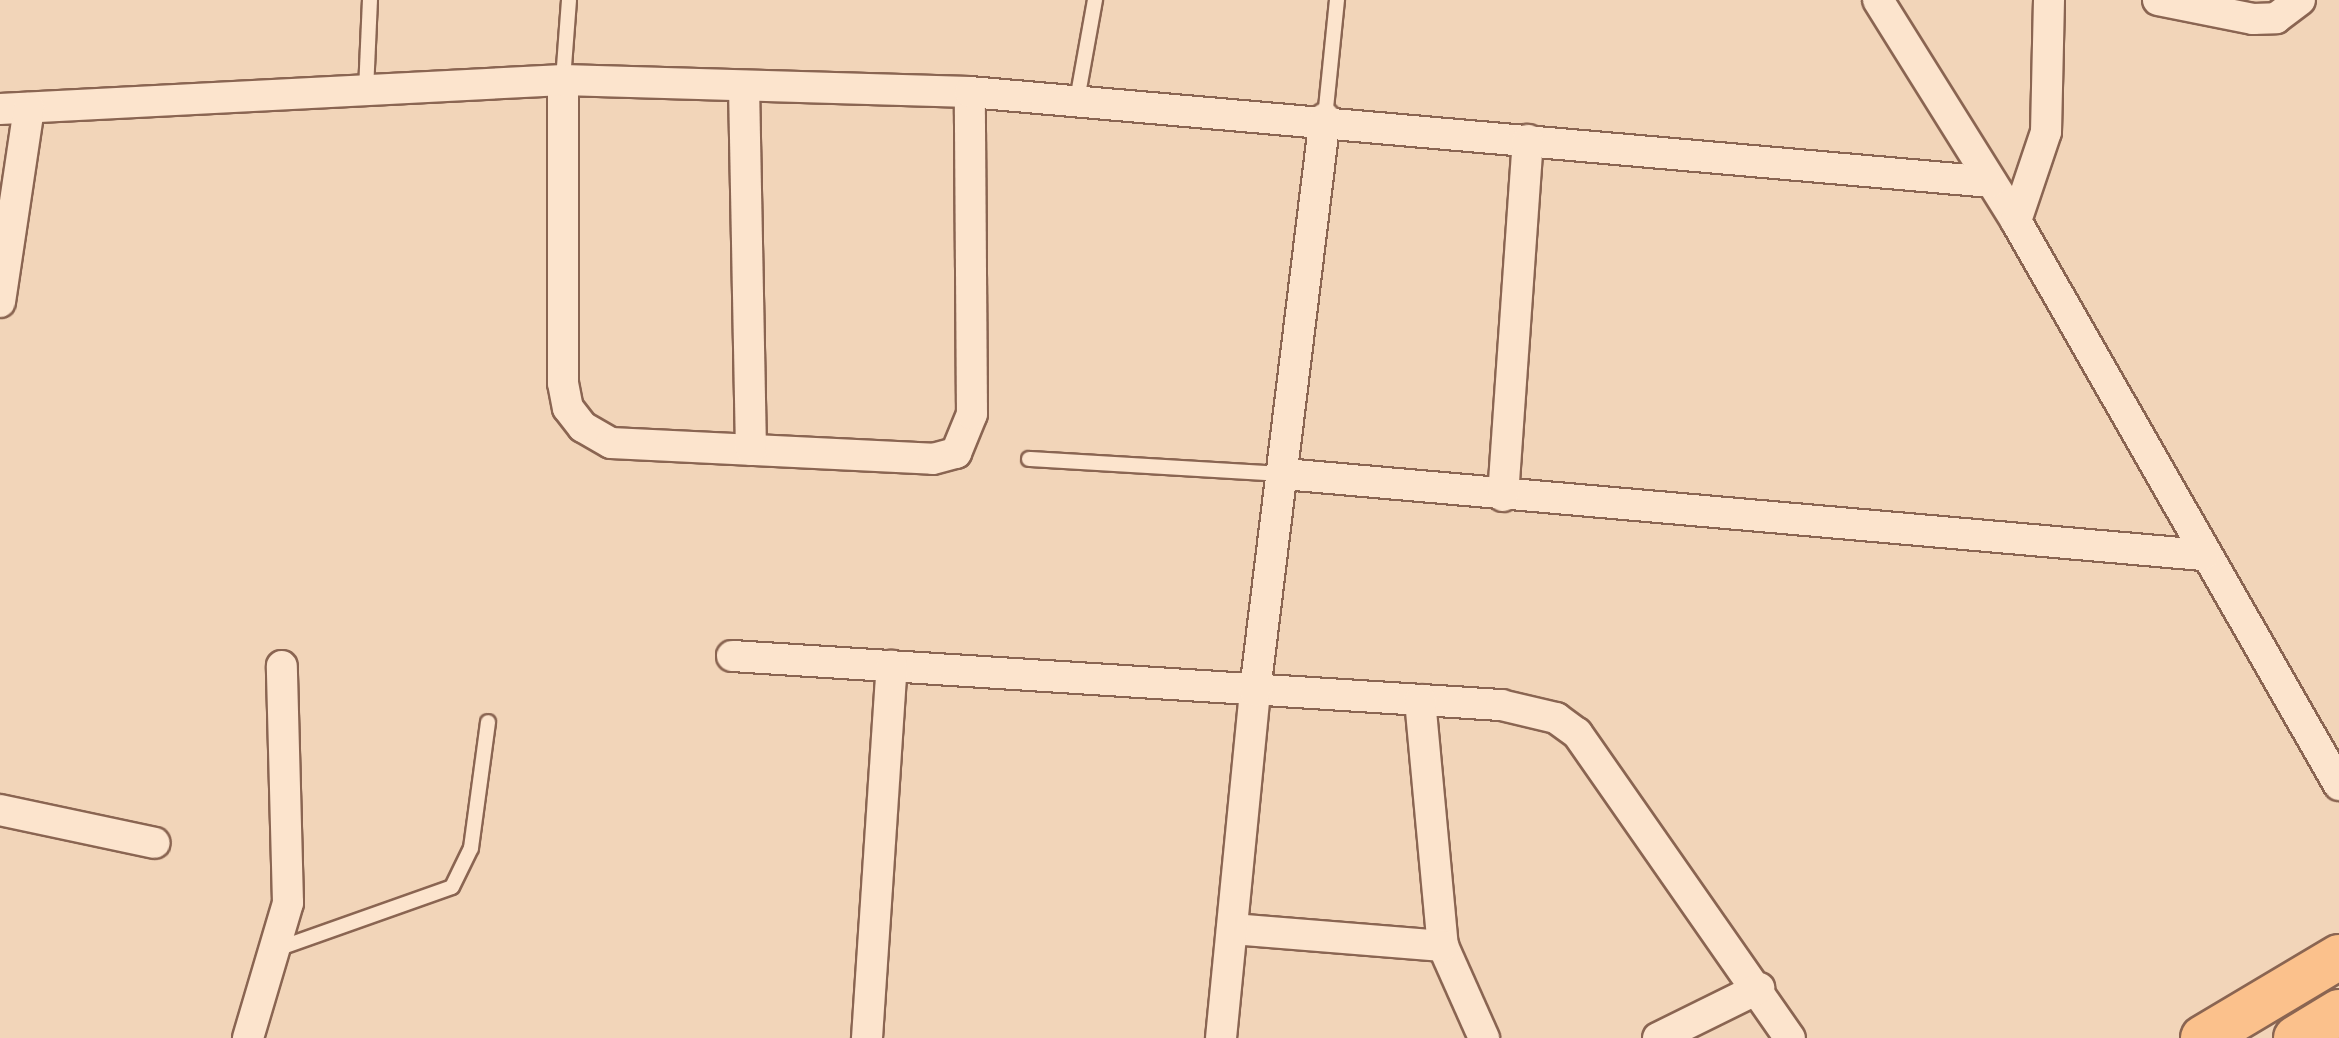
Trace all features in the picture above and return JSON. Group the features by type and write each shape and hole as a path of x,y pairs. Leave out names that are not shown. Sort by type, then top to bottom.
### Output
{"main road":[{"path":"2203,1038 2339,957"},
{"path":"2296,1038 2339,1012"}],"street":[{"path":"1878,0 2016,221 2203,555 2339,785"},
{"path":"2016,221 2046,132 2049,0"},
{"path":"2158,0 2253,19 2276,18 2300,0"},
{"path":"563,80 568,408 611,443 933,459 956,453 968,436 970,92"},
{"path":"0,302 14,109 563,80 970,92 1325,118 1528,140 1991,182"},
{"path":"744,86 751,450"},
{"path":"1221,1038 1255,691 1284,474 1325,118"},
{"path":"1503,496 1528,140"},
{"path":"1284,474 1503,496 2203,555"},
{"path":"732,656 1531,709 1577,733 1759,988 1790,1038"},
{"path":"248,1038 280,948 288,903 282,666"},
{"path":"867,1038 892,666"},
{"path":"1420,700 1443,946 1484,1038"},
{"path":"2,818 155,843"},
{"path":"1232,929 1443,946"},
{"path":"1658,1038 1759,988"}],"lane":[{"path":"366,91 370,0"},
{"path":"563,80 569,0"},
{"path":"1077,100 1095,0"},
{"path":"1325,118 1337,0"},
{"path":"1029,459 1284,474"},
{"path":"280,948 452,887 471,848 488,722"}]}
